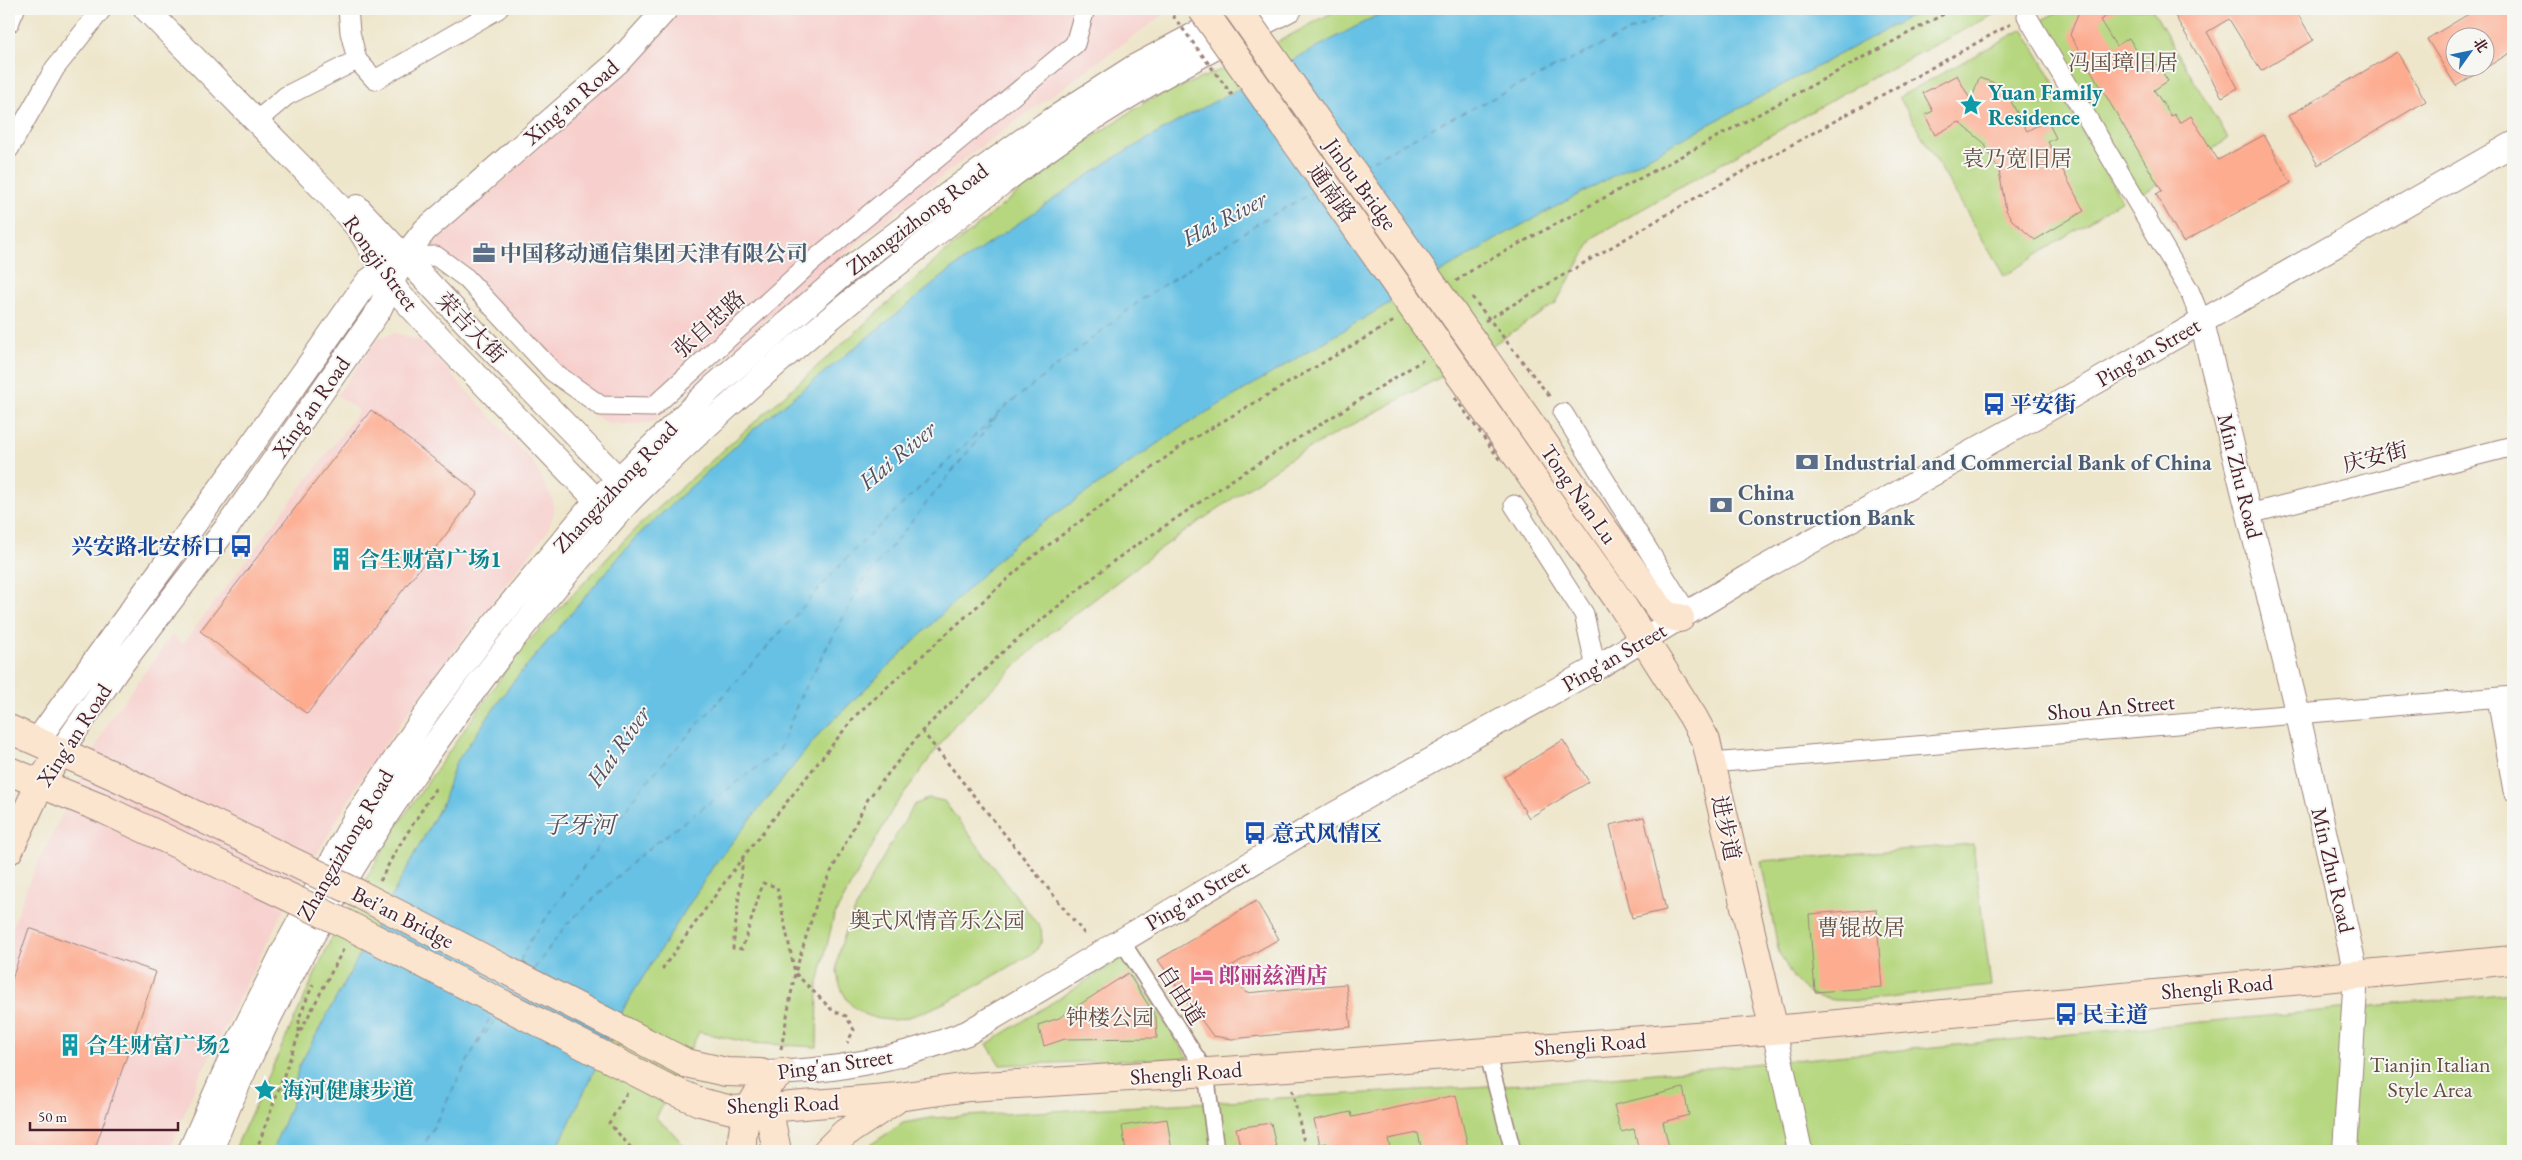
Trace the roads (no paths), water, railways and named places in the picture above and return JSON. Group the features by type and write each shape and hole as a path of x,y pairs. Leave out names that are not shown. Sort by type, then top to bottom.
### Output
{"main road":[{"name":"通南路","path":"1202,9 1461,376"},
{"name":"Jinbu Bridge","path":"1238,9 1485,359"},
{"name":"Tong Nan Lu","path":"1485,359 1659,608 1667,616 1684,616"},
{"name":"Tong Nan Lu","path":"1461,376 1645,639"},
{"name":"进步道","path":"1645,639 1693,716 1706,741 1774,1030"},
{"name":"Bei'an Bridge","path":"9,729 117,777 361,894 686,1063 726,1072 761,1091"},
{"name":"Xing'an Road","path":"9,850 18,779 49,746"},
{"name":"Bei'an Bridge","path":"18,779 103,809 346,924 670,1089"},
{"name":"Shengli Road","path":"670,1089 700,1102 761,1091 898,1098 968,1087 1288,1067 1774,1030 2513,960"},
{"path":"742,1150 742,1128 761,1091"},
{"path":"761,1091 777,1151"},
{"path":"827,1151 852,1128 898,1098"},
{"path":"700,1102 713,1110 728,1126 742,1150"}],"street":[{"path":"9,23 15,9"},
{"path":"9,149 55,68 102,9"},
{"name":"Rongji Street","path":"146,9 331,197 359,229 399,294 452,352 613,518"},
{"name":"荣吉大街","path":"163,9 266,113 634,496"},
{"path":"348,9 350,32 357,60 375,80 498,9"},
{"name":"Xing'an Road","path":"49,746 152,581 279,410 368,281 388,276 439,216 618,62 666,9"},
{"name":"张自忠路","path":"404,257 436,256 466,278 553,372 601,406 653,407 808,265 1075,44 1086,9"},
{"name":"Zhangzizhong Road","path":"190,1151 236,1048 274,971 356,817 431,707 477,645 596,501 713,387 848,270 1044,125 1134,66 1243,9"},
{"name":"Zhangzizhong Road","path":"211,1151 234,1088 299,962 372,837 455,714 530,617 613,518 634,496 771,369 864,289 1044,151 1141,89 1290,9"},
{"name":"Min Zhu Road","path":"2027,16 2188,290 2202,322 2298,715 2356,974"},
{"path":"266,113 286,96 357,60"},
{"name":"Ping'an Street","path":"761,1091 828,1069 922,1050 966,1033 1317,824 1596,668 1749,576 2202,322 2513,144"},
{"path":"1563,413 1684,616"},
{"name":"庆安街","path":"2249,514 2513,446"},
{"path":"1514,505 1584,614 1596,668"},
{"path":"2505,697 2513,790"},
{"name":"Shou An Street","path":"1712,763 2505,697"},
{"name":"自由道","path":"1121,940 1206,1072"},
{"path":"2345,1151 2356,974"},
{"path":"1774,1030 1800,1151"},
{"path":"1487,1052 1513,1151"},
{"path":"1206,1072 1216,1151"}],"water":[{"name":"子牙河","path":"1389,9 1924,9 1505,234 1177,430 1018,540 819,734 714,865 626,1004 556,1151 272,1151 292,1102 298,1068 443,802 455,764 512,683 635,538 754,429 953,268 1112,159 1191,114"}],"place":[{"name":"Yuan Family Residence","path":"1971,105"},
{"name":"中国移动通信集团天津有限公司","path":"484,253"},
{"name":"平安街","path":"1994,404"},
{"name":"Industrial and Commercial Bank of China","path":"1807,462"},
{"name":"China Construction Bank","path":"1721,505"},
{"name":"兴安路北安桥口","path":"241,546"},
{"name":"合生财富广场1","path":"341,559"},
{"name":"意式风情区","path":"1255,833"},
{"name":"郎丽兹酒店","path":"1202,975"},
{"name":"民主道","path":"2066,1014"},
{"name":"合生财富广场2","path":"70,1045"},
{"name":"海河健康步道","path":"265,1090"}],"park label":[{"name":"冯国璋旧居","path":"2123,62"},
{"name":"袁乃宽旧居","path":"2017,158"},
{"name":"奥式风情音乐公园","path":"937,920"},
{"name":"曹锟故居","path":"1861,927"},
{"name":"钟楼公园","path":"1110,1017"},
{"name":"Tianjin Italian Style Area","path":"2430,1076"}],"water label":[{"name":"Hai River","path":"1224,218"},
{"name":"Hai River","path":"897,455"},
{"name":"Hai River","path":"618,746"}]}
